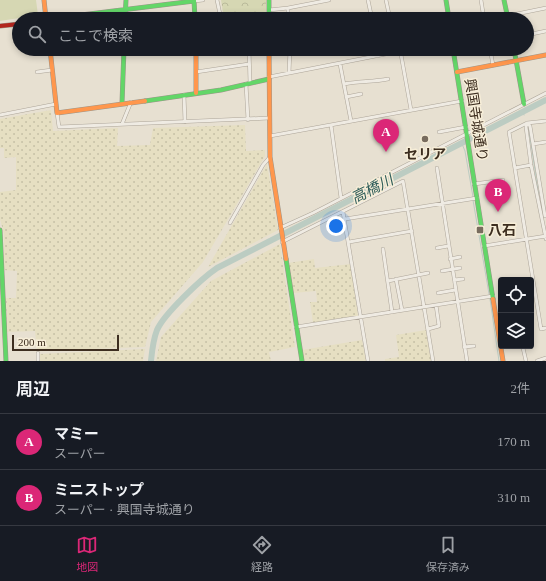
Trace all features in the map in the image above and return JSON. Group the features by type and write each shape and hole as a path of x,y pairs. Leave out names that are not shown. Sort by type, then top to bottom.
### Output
{"street":[{"path":"44,0 45,12"},
{"path":"126,0 126,12"},
{"path":"194,0 195,12"},
{"path":"98,12 203,0"},
{"path":"218,0 220,12"},
{"path":"269,0 269,10 330,0"},
{"path":"368,0 371,12"},
{"path":"386,0 389,12"},
{"path":"446,0 448,12"},
{"path":"480,0 483,12"},
{"path":"504,0 507,12"},
{"path":"529,12 546,8"},
{"path":"0,26 12,25"},
{"path":"534,34 546,31"},
{"path":"457,72 546,55"},
{"path":"51,56 59,126 269,118"},
{"path":"122,104 124,56"},
{"path":"196,56 196,93"},
{"path":"248,120 249,56"},
{"path":"269,56 270,157 282,242 302,361"},
{"path":"289,73 290,56"},
{"path":"57,113 196,93 378,56"},
{"path":"401,56 411,110"},
{"name":"興国寺城通り","path":"454,56 467,134 475,198 498,324"},
{"path":"491,56 493,65"},
{"path":"515,56 524,104"},
{"path":"196,72 249,64"},
{"path":"340,64 351,121"},
{"path":"37,72 52,70"},
{"path":"344,84 359,81 370,82 388,79"},
{"path":"280,229 546,93"},
{"path":"346,97 361,94"},
{"path":"184,95 185,122"},
{"path":"270,136 462,101"},
{"path":"122,124 131,102"},
{"path":"0,115 56,104"},
{"path":"546,121 528,123 509,132 542,329 546,328"},
{"path":"528,123 530,126 531,166 540,215 544,216"},
{"path":"330,125 341,198"},
{"path":"439,132 466,128"},
{"path":"531,144 546,142"},
{"path":"484,246 526,239 546,238 544,216 531,144"},
{"path":"230,223 263,164 270,157"},
{"path":"515,168 531,166"},
{"path":"437,168 467,361"},
{"path":"474,184 503,180"},
{"path":"282,242 403,181 409,208 433,361"},
{"path":"345,219 475,198"},
{"path":"343,212 368,361"},
{"path":"0,230 6,361"},
{"path":"349,242 412,231"},
{"path":"437,248 448,246"},
{"path":"383,249 392,312"},
{"path":"450,259 460,257"},
{"path":"442,271 460,268"},
{"path":"388,281 428,273"},
{"path":"396,279 402,310"},
{"path":"454,280 463,279"},
{"path":"438,292 455,290"},
{"path":"296,327 493,296"},
{"path":"428,328 440,326 436,305"},
{"path":"464,347 474,346"},
{"name":"興国寺城通り","path":"502,349 503,361"},
{"path":"523,349 526,361"},
{"path":"38,353 38,361"},
{"path":"0,355 6,355"},
{"path":"538,361 546,358"}],"shaded area":[{"path":"51,110 53,131 118,128 117,146 150,145 153,128 245,125 246,151 265,150 265,156 203,262 151,322 145,347 37,351 35,331 7,332 6,298 16,298 17,271 4,270 4,234 0,219 0,192 16,190 16,157 4,158 4,148 0,148 0,119"},
{"path":"267,164 278,230 208,267"},
{"path":"280,244 295,347 269,352 271,361 156,361 161,337 211,281"},
{"path":"314,259 315,268 351,264 358,316 313,323 310,302 317,302 316,291 293,293 288,263"},
{"path":"426,330 431,361 385,361 385,359 399,357 396,335"},
{"path":"362,340 366,361 303,361 302,350"},
{"path":"145,349 143,361 39,361 39,354"}],"green space":[{"path":"0,0 36,0 38,12 12,12 12,19 0,21"},
{"path":"221,0 266,0 266,12 223,12"}],"waterway":[{"name":"高橋川","path":"151,361 157,330 161,323 184,297 217,268 546,100"},
{"path":"528,125 539,197"},
{"path":"462,144 465,151 473,197"},
{"path":"473,200 489,294"},
{"path":"490,299 499,361"}],"traffic: fast":[{"path":"125,12 126,0"},
{"path":"194,0 195,12"},
{"path":"269,0 269,12"},
{"path":"446,0 448,12"},
{"path":"504,0 507,12"},
{"path":"105,12 194,1"},
{"path":"122,103 124,56"},
{"path":"454,56 493,299"},
{"path":"515,56 524,104"},
{"path":"145,101 221,90 269,79"},
{"path":"0,230 6,361"},
{"path":"286,259 302,361"}],"traffic: slow":[{"path":"44,0 45,12"},
{"path":"457,72 546,55"},
{"path":"51,56 57,113 145,101"},
{"path":"196,56 196,93"},
{"path":"269,56 270,157 286,259"},
{"path":"493,299 503,361"}],"traffic: jam":[{"path":"0,26 12,25"}],"place":[{"name":"セリア","path":"425,139"},
{"name":"マミー","path":"386,152"},
{"name":"ミニストップ","path":"498,212"},
{"name":"八石","path":"480,230"}]}
